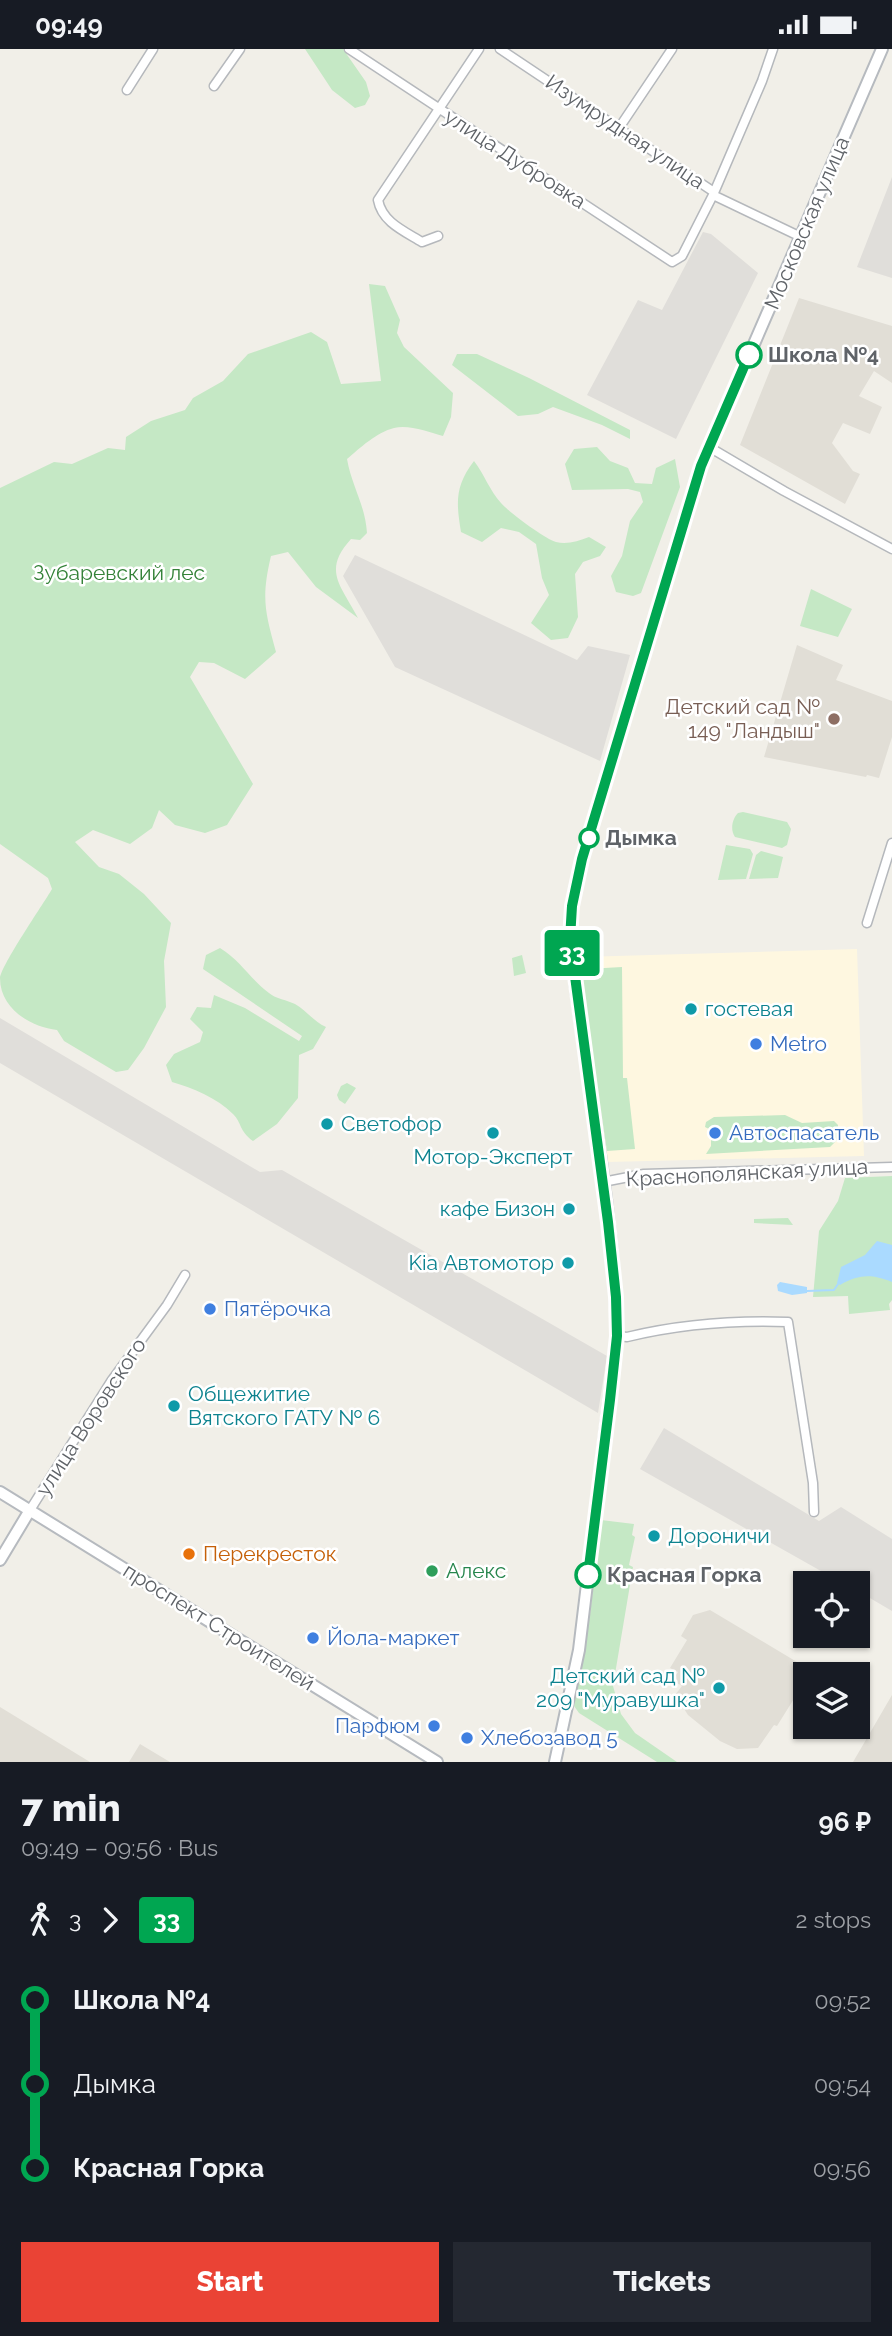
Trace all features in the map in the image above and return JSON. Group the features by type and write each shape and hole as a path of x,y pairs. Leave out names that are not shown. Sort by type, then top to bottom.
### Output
{"main road":[{"name":"Московская улица","path":"603,1182 570,939 572,906 582,859 701,466 882,49"},
{"path":"555,1762 580,1640 617,1336 616,1297 603,1182"},
{"name":"проспект Строителей","path":"0,1492 437,1762"},
{"name":"улица Воровского","path":"0,1560 30,1510"}],"street":[{"path":"127,90 153,49"},
{"path":"214,86 240,49"},
{"name":"улица Дубровка","path":"349,49 672,262 682,256 713,193"},
{"path":"438,236 422,242 391,223 379,210 378,200 479,49"},
{"name":"Изумрудная улица","path":"500,49 713,193 801,237"},
{"path":"619,128 672,49"},
{"path":"713,193 762,81 773,49"},
{"path":"709,447 794,497 892,549"},
{"path":"867,923 892,843"},
{"name":"Краснополянская улица","path":"603,1182 644,1174 892,1167"},
{"name":"улица Воровского","path":"30,1510 118,1371 186,1276"},
{"path":"617,1336 627,1337 695,1324 788,1322 813,1483 814,1512"}],"shaded area":[{"path":"892,177 892,278 857,267"},
{"path":"703,232 711,234 758,273 676,439 587,395 638,300 662,310"},
{"name":"Школа №4","path":"799,298 892,326 892,383 874,371 859,396 882,407 870,434 843,423 832,443 853,471 860,474 845,504 740,445"},
{"path":"355,555 577,660 588,646 630,655 600,761 395,667 343,576"},
{"name":"Детский сад № 149 \"Ландыш\"","path":"797,645 843,665 836,680 892,701 892,737 879,778 764,757"},
{"path":"857,949 864,1156 607,1162 581,957"},
{"path":"0,1018 260,1172 282,1170 607,1356 598,1413 0,1063"},
{"path":"664,1428 819,1521 841,1507 892,1539 892,1611 870,1598 870,1571 821,1571 640,1469"},
{"path":"710,1610 797,1662 793,1662 793,1700 777,1726 774,1725 758,1748 737,1749 720,1741 688,1715 675,1695 682,1686 677,1683 678,1672 670,1668 687,1640 681,1636 693,1615"},
{"path":"892,1695 892,1762 853,1762 866,1739 870,1739 870,1733"},
{"path":"0,1707 90,1762 0,1762"},
{"path":"140,1744 170,1762 129,1762"}],"green space":[{"path":"305,49 343,49 366,82 370,96 365,105 355,108 332,90"},
{"name":"Зубаревский лес","path":"369,284 385,286 400,320 397,333 404,347 453,393 451,417 443,436 412,428 394,428 375,437 347,459 364,513 367,533 360,540 351,539 337,560 336,569 341,587 358,618 316,587 288,552 271,556 265,594 276,652 245,679 214,663 199,662 190,677 253,784 227,825 205,833 175,825 159,810 152,828 130,844 93,830 75,842 99,867 119,874 144,894 171,923 164,961 166,1007 144,1048 128,1070 116,1072 64,1041 57,1030 37,1025 19,1015 5,999 1,989 2,971 52,889 48,878 0,844 0,488 54,462 72,464 108,448 125,450 126,437 151,421 185,410 193,398 223,381 248,354 311,332 327,342 341,384 381,381"},
{"path":"457,354 477,354 529,378 630,430 630,439 602,425 553,407 538,414 518,416 452,365"},
{"path":"597,447 610,461 628,468 635,483 652,484 656,468 675,459 680,487 641,593 633,596 616,592 611,576 622,556 630,521 643,502 640,492 628,489 572,490 565,464 574,449"},
{"path":"474,461 501,503 536,531 560,543 589,537 606,547 600,556 583,562 575,574 578,617 568,638 551,640 531,623 549,595 542,578 536,544 519,532 501,528 482,542 461,532 458,495 463,478"},
{"path":"811,589 852,609 838,637 800,626"},
{"path":"738,813 787,822 791,829 787,845 782,848 735,837 733,821"},
{"path":"726,845 750,849 753,854 746,879 718,880"},
{"path":"761,851 783,857 778,878 749,879 756,855"},
{"path":"220,948 269,993 295,1004 326,1027 313,1049 299,1055 298,1098 277,1124 253,1141 245,1134 233,1114 220,1103 172,1082 166,1065 174,1054 200,1042 203,1032 190,1019 197,1007 211,1008 214,995 245,1008 299,1041 302,1036 203,969 206,955"},
{"path":"522,955 526,973 514,976 512,958"},
{"path":"622,967 623,1078 627,1078 635,1149 607,1151 580,976 587,969"},
{"path":"347,1083 356,1088 345,1104 337,1095 341,1086"},
{"path":"785,1115 802,1123 834,1121 838,1125 837,1140 830,1147 706,1154 711,1146 711,1130 705,1127 706,1122 714,1117"},
{"path":"892,1176 890,1310 849,1314 848,1296 813,1297 819,1231 838,1201 845,1178"},
{"path":"788,1218 793,1225 754,1223 754,1219"},
{"path":"601,1520 634,1524 632,1535 635,1537 629,1565 633,1567 613,1686 621,1714 635,1733 677,1762 657,1762 579,1713 574,1706 590,1615"}],"water":[{"path":"877,1241 892,1245 892,1282 866,1276 840,1285 837,1283 841,1267 865,1255"},
{"path":"780,1282 807,1287 807,1293 792,1295 778,1291 777,1285"}],"waterway":[{"path":"807,1291 834,1290 838,1284"}],"bus line":[{"name":"33","path":"588,1575 617,1336 608,1222 570,939 572,906 582,859 701,466 749,355"}],"place":[{"name":"Школа №4","path":"749,355"},
{"name":"Детский сад № 149 \"Ландыш\"","path":"834,719"},
{"name":"Дымка","path":"589,838"},
{"name":"гостевая","path":"691,1009"},
{"name":"Metro","path":"756,1044"},
{"name":"Светофор","path":"327,1124"},
{"name":"Мотор-Эксперт","path":"493,1133"},
{"name":"Автоспасатель","path":"715,1133"},
{"name":"кафе Бизон","path":"569,1209"},
{"name":"Kia Автомотор","path":"568,1263"},
{"name":"Пятёрочка","path":"210,1309"},
{"name":"Общежитие Вятского ГАТУ № 6","path":"174,1406"},
{"name":"Дороничи","path":"654,1536"},
{"name":"Перекресток","path":"189,1554"},
{"name":"Алекс","path":"432,1571"},
{"name":"Красная Горка","path":"588,1575"},
{"name":"Йола-маркет","path":"313,1638"},
{"name":"Детский сад № 209 \"Муравушка\"","path":"719,1688"},
{"name":"Парфюм","path":"434,1726"},
{"name":"Хлебозавод 5","path":"467,1738"}]}
